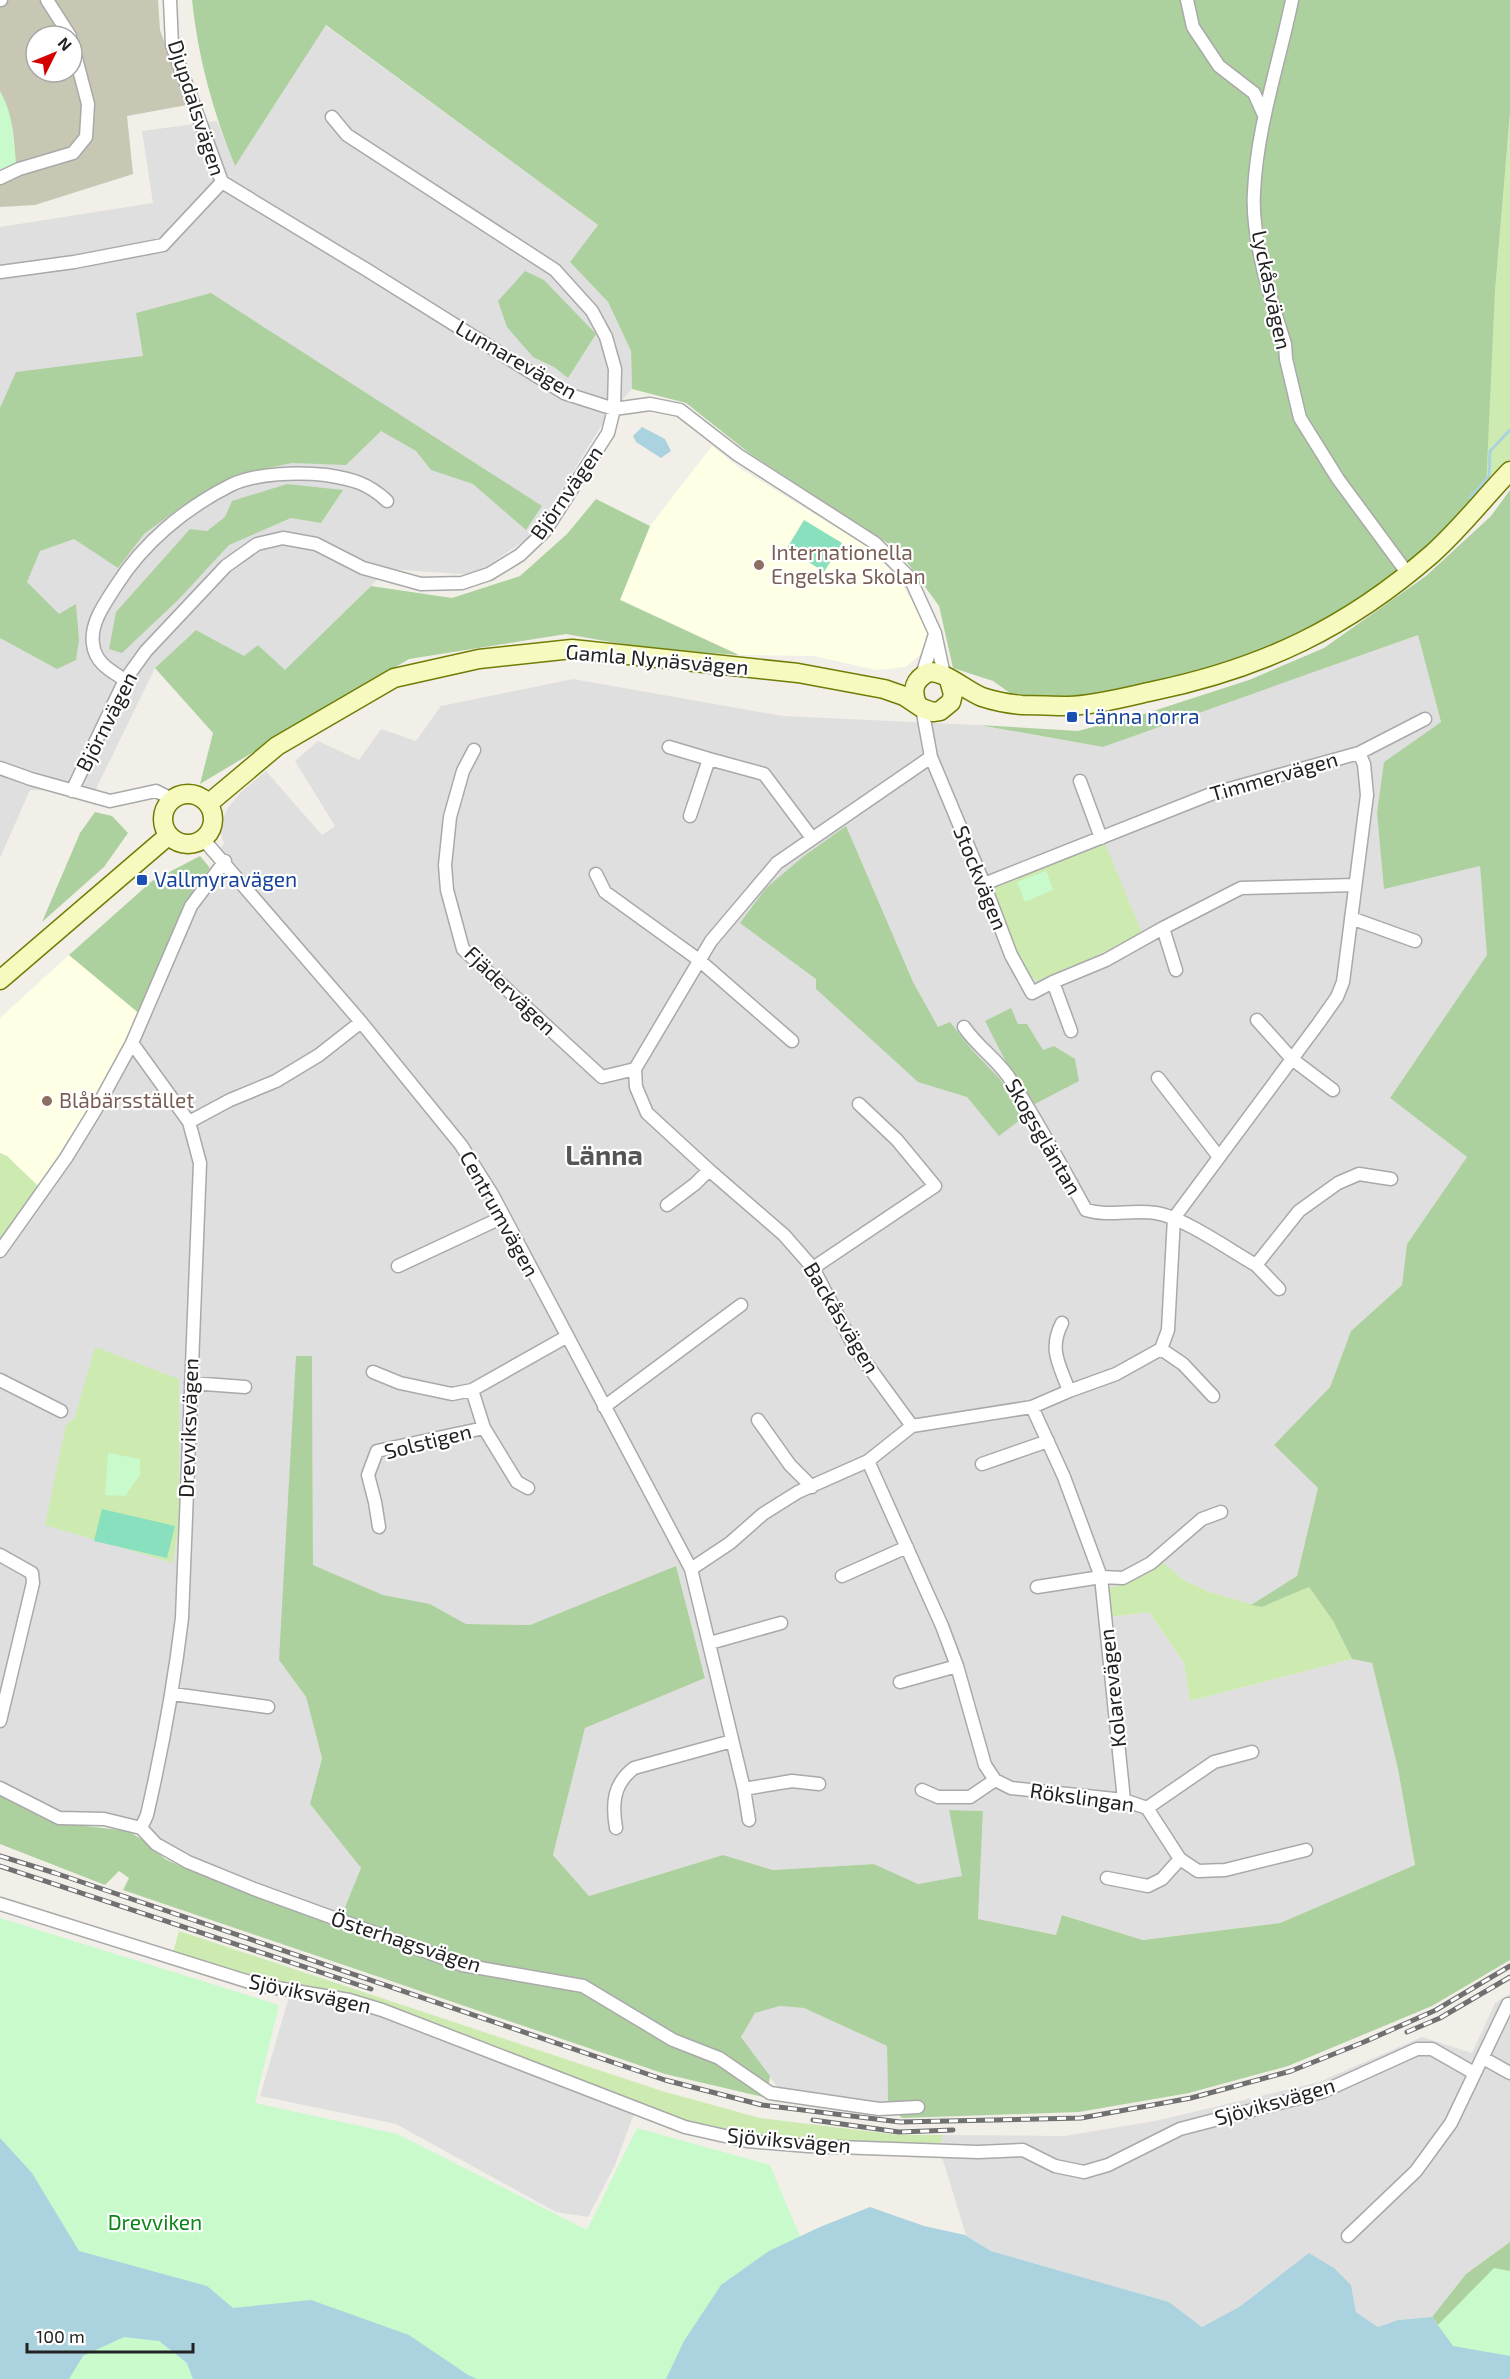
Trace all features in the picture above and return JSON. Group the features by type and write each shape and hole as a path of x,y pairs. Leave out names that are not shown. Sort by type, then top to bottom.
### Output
{"street":[{"path":"47,0 62,24"},
{"name":"Djupdalsvägen","path":"0,272 74,262 163,245 222,182 172,45 170,0"},
{"path":"1187,0 1193,27 1222,69 1254,93 1263,113"},
{"name":"Lyckåsvägen","path":"1292,0 1263,113 1253,194 1259,252 1285,344 1286,359 1300,418 1338,479 1408,574"},
{"path":"0,178 20,169 74,153 86,137 88,104 83,84"},
{"name":"Björnvägen","path":"72,791 124,680 146,651 226,566 257,544 283,538 315,544 363,568 421,584 462,583 489,574 520,555 545,531 608,433 614,409 615,369 606,337 592,311 555,270 347,135 332,117"},
{"name":"Lunnarevägen","path":"222,182 564,393 614,409 650,404 680,410 738,455 875,543 910,578 935,633 947,677"},
{"name":"Gamla Nynäsvägen","path":"858,683 920,678 929,672 947,677 982,697 1018,705 1069,706 1180,685 1240,669 1286,650 1336,625 1408,574 1434,552 1510,471"},
{"path":"124,680 100,663 93,646 93,627 129,566 153,539 190,511 233,484 272,475 304,472 346,478 372,487 387,501"},
{"path":"920,706 914,688 920,678 935,633"},
{"name":"Gamla Nynäsvägen","path":"208,804 277,746 394,678 480,659 572,649 798,673 858,683 894,693 933,712 945,706 982,697"},
{"path":"928,738 953,694 947,677"},
{"name":"Stockvägen","path":"920,706 931,757 1011,955 1032,993 1106,960 1241,888 1355,885"},
{"path":"1366,759 1425,719"},
{"path":"669,747 764,774 812,838"},
{"name":"Fjädervägen","path":"474,750 463,771 450,817 445,865 447,890 463,949 602,1077 635,1069"},
{"path":"635,1069 711,941 777,862 931,757"},
{"path":"690,816 709,759"},
{"name":"Timmervägen","path":"984,884 1211,794 1366,759 1367,795 1343,982 1337,997 1174,1218"},
{"path":"0,768 110,801 156,792 172,800"},
{"path":"1080,781 1101,838"},
{"path":"187,794 202,798 208,804 213,822 210,831 203,839 185,844 169,835 163,820 167,805 172,800 187,794"},
{"path":"0,980 169,835"},
{"name":"Centrumvägen","path":"203,839 225,861 361,1022 461,1145 492,1194 691,1569 744,1789 749,1820"},
{"path":"0,1251 66,1158 96,1109 132,1043 191,906 225,861"},
{"path":"596,874 604,892 699,960 792,1041"},
{"path":"1350,918 1415,941"},
{"path":"1163,928 1176,970"},
{"path":"1053,982 1071,1031"},
{"path":"1257,1020 1292,1059 1333,1090"},
{"path":"189,1122 230,1100 276,1081 319,1055 361,1022"},
{"name":"Skogsgläntan","path":"964,1027 974,1042 995,1059 1012,1081 1086,1210 1100,1214 1155,1212 1174,1218"},
{"name":"Drevviksvägen","path":"132,1043 189,1122 200,1163 182,1618 172,1695 147,1815 141,1828"},
{"name":"Backåsvägen","path":"635,1069 636,1087 647,1113 784,1235 813,1268 855,1348 912,1426"},
{"path":"1158,1078 1219,1156"},
{"path":"813,1268 935,1186 897,1140 859,1104"},
{"path":"668,1205 709,1170"},
{"path":"1256,1265 1299,1211 1338,1183 1359,1174 1391,1179"},
{"path":"398,1266 503,1217"},
{"path":"691,1569 721,1550 763,1514 798,1492 868,1461 912,1426 1032,1407 1116,1374 1161,1349 1168,1329 1174,1218 1256,1265 1279,1288"},
{"path":"604,1407 741,1305"},
{"path":"1062,1323 1055,1337 1054,1350 1069,1391"},
{"name":"Solstigen","path":"373,1372 400,1383 452,1394 472,1390 566,1337"},
{"path":"1161,1349 1183,1364 1213,1396"},
{"path":"0,1380 61,1411"},
{"path":"191,1383 245,1387"},
{"name":"Solstigen","path":"472,1390 484,1428 518,1482 528,1488"},
{"name":"Kolarevägen","path":"1032,1407 1064,1477 1101,1577 1124,1800"},
{"path":"758,1420 790,1465 812,1487"},
{"name":"Solstigen","path":"379,1527 368,1475 377,1451 484,1428"},
{"path":"982,1464 1048,1441"},
{"path":"868,1461 907,1546 957,1666 985,1765 995,1780 970,1797 938,1797 922,1790"},
{"path":"1037,1587 1101,1577 1123,1578 1151,1563 1202,1519 1221,1512"},
{"path":"842,1576 907,1546"},
{"path":"0,1555 32,1573 33,1583 0,1721"},
{"path":"710,1643 781,1623"},
{"path":"900,1682 957,1666"},
{"path":"172,1695 268,1707"},
{"path":"616,1828 612,1806 623,1777 634,1768 732,1741"},
{"path":"1147,1808 1214,1762 1252,1752"},
{"name":"Rökslingan","path":"995,1780 1011,1788 1124,1800 1147,1808 1180,1859"},
{"path":"744,1789 792,1781 819,1784"},
{"name":"Österhagsvägen","path":"0,1788 59,1818 104,1820 141,1828 156,1844 188,1862 254,1889 463,1965 584,1986 673,2040 719,2058 770,2093 879,2109 918,2107"},
{"path":"1107,1878 1148,1886 1162,1879 1180,1859 1198,1871 1225,1870 1306,1850"},
{"name":"Sjöviksvägen","path":"0,1904 259,1985 290,1992 349,2000 382,2010 685,2127 747,2141 808,2146 978,2152 1023,2150 1055,2166 1084,2172 1108,2165 1180,2129 1322,2092 1417,2049 1432,2049 1474,2073"},
{"path":"1347,2236 1416,2171 1451,2123 1508,2004"},
{"path":"1483,2058 1510,2073"}],"shaded area":[{"path":"0,0 158,0 160,30 187,105 127,116 133,174 35,205 0,207"},
{"path":"325,25 598,225 570,262 608,302 631,351 632,389 605,420 534,534 474,575 388,569 285,671 258,645 244,657 196,630 155,668 95,791 30,790 0,858 0,227 153,203 142,131 217,121 235,166"},
{"name":"Internationella Engelska Skolan","path":"712,446 738,467 869,548 901,582 929,631 921,654 905,667 876,670 814,656 739,655 620,599 650,526"},
{"name":"Länna","path":"1418,634 1441,722 1384,762 1384,888 1480,866 1488,955 1390,1098 1467,1157 1407,1244 1402,1285 1351,1331 1330,1387 1274,1445 1318,1488 1297,1576 1251,1605 1209,1592 1182,1579 1164,1563 1135,1580 1107,1590 1109,1617 1149,1612 1184,1663 1190,1701 1352,1659 1372,1663 1398,1769 1415,1865 1280,1923 1143,1940 1063,1915 1056,1935 978,1919 983,1811 949,1810 963,1876 918,1884 874,1864 773,1870 723,1855 589,1896 553,1855 585,1728 705,1677 676,1567 530,1625 466,1624 430,1604 383,1595 313,1565 312,1356 279,1660 306,1697 322,1758 310,1804 361,1868 345,1907 330,1917 169,1859 129,1827 47,1817 0,1793 0,1239 55,1163 127,1048 187,901 224,843 220,831 228,808 241,792 266,771 322,835 335,826 295,761 318,741 359,760 381,729 416,741 441,706 573,679 783,716 978,725 1103,747"},
{"name":"Blåbärsstället","path":"69,955 141,1015 127,1048 38,1186 7,1156 0,1153 0,1018"},
{"path":"1510,1994 1510,2242 1466,2274 1432,2317 1398,2320 1378,2327 1356,2312 1351,2285 1276,2278 1239,2307 1202,2327 1169,2302 991,2251 966,2235 941,2154 942,2135 1064,2136 1155,2121 1319,2082 1422,2037 1472,2053 1495,2003"},
{"path":"289,1997 349,2004 381,2014 634,2114 615,2165 588,2217 556,2212 396,2124 260,2096"},
{"path":"780,2006 804,2008 887,2046 888,2103 778,2088 741,2037 755,2013"}],"green space":[{"path":"192,0 1510,0 1510,113 1495,292 1486,488 1426,549 1390,577 1300,635 1184,679 1083,696 1041,697 1010,693 993,681 953,668 939,606 898,550 749,453 686,403 632,389 631,351 608,302 570,262 598,225 326,25 235,166 207,84"},
{"path":"0,91 10,117 16,163 0,172"},
{"path":"1510,113 1510,460 1485,489 1495,292"},
{"path":"525,271 544,280 596,334 568,378 554,367 533,357 507,327 498,301"},
{"path":"211,293 542,506 526,530 473,484 431,470 416,451 381,431 346,465 292,463 239,474 185,504 144,534 118,568 74,539 40,551 27,582 59,614 76,604 79,640 76,660 57,669 0,638 0,408 16,372 143,356 136,313"},
{"path":"287,484 343,490 321,523 291,518 229,545 179,599 122,653 109,649 116,612 190,529 207,531 225,517 232,501"},
{"path":"1510,490 1510,1960 1432,2006 1288,2066 1189,2093 1079,2112 902,2118 888,2103 887,2046 804,2008 780,2006 755,2013 741,2037 770,2076 767,2098 665,2074 123,1890 129,1878 119,1871 105,1885 0,1844 0,1795 61,1823 128,1831 146,1842 165,1859 191,1871 345,1930 345,1907 361,1868 310,1804 322,1758 306,1697 279,1660 296,1356 312,1356 313,1565 383,1595 430,1604 466,1624 530,1625 676,1566 705,1678 585,1728 553,1855 589,1896 723,1855 773,1870 874,1864 918,1884 962,1876 949,1810 983,1811 978,1919 1056,1935 1062,1915 1143,1940 1280,1923 1415,1865 1398,1769 1372,1663 1352,1659 1333,1621 1309,1587 1262,1607 1251,1605 1297,1576 1318,1488 1274,1445 1330,1387 1351,1331 1402,1285 1407,1244 1467,1157 1390,1098 1487,955 1480,866 1384,889 1377,813 1384,762 1441,722 1418,635 1103,747 979,725 1078,731 1147,713 1249,680 1324,648 1426,576 1491,516"},
{"path":"596,499 650,526 620,600 739,655 644,648 566,634 409,659 200,784 213,733 155,668 196,630 244,656 258,645 285,670 371,586 452,598 520,576 567,534"},
{"path":"804,520 842,543 824,572 787,548"},
{"path":"95,812 112,816 128,833 104,867 42,922 80,833"},
{"path":"846,826 913,982 938,1027 950,1022 972,1050 1000,1079 1025,1116 999,1136 967,1097 918,1082 816,989 816,979 740,923 766,888 804,856"},
{"path":"1104,841 1142,933 1041,983 1022,972 989,886"},
{"path":"200,856 210,868 187,901 141,1015 69,955 152,881"},
{"path":"1046,871 1053,890 1025,902 1017,882"},
{"path":"1011,1008 1018,1024 1027,1024 1043,1050 1054,1046 1075,1059 1079,1081 1033,1105 1006,1062 985,1021"},
{"path":"0,1153 7,1156 38,1186 0,1239"},
{"path":"95,1347 179,1379 179,1524 173,1563 45,1525 66,1425 75,1417"},
{"path":"108,1453 140,1459 140,1475 125,1496 105,1495"},
{"path":"102,1509 175,1526 167,1558 94,1541"},
{"path":"1164,1563 1182,1579 1209,1592 1262,1607 1309,1587 1333,1621 1352,1659 1190,1701 1184,1663 1149,1612 1109,1617 1107,1589 1135,1580"},
{"name":"Drevviken","path":"0,1918 279,2005 255,2103 397,2134 587,2230 637,2128 770,2165 860,2379 0,2379"},
{"path":"179,1931 662,2091 760,2118 899,2135 942,2135 941,2148 748,2138 686,2123 384,2007 290,1989 172,1956"},
{"path":"1510,2242 1510,2356 1453,2346 1432,2317 1466,2274"},
{"path":"1494,2268 1510,2271 1510,2379 1411,2379 1432,2331"}],"water":[{"path":"642,427 665,439 671,451 661,458 636,442 633,436"},
{"name":"Drevviken","path":"0,2138 32,2173 79,2251 207,2286 233,2308 311,2300 409,2335 477,2379 193,2379 187,2363 159,2341 124,2337 83,2356 69,2379 0,2379"},
{"path":"870,2207 924,2226 965,2235 991,2251 1169,2302 1202,2327 1239,2307 1309,2253 1334,2268 1351,2285 1356,2312 1378,2327 1398,2320 1432,2317 1453,2346 1510,2356 1510,2379 666,2379 684,2341 721,2285 769,2251"}],"waterway":[{"path":"1470,498 1489,476 1490,451 1510,430"}],"railway":[{"path":"0,1856 665,2080 762,2105 900,2122 1081,2118 1191,2098 1291,2071 1364,2042 1436,2010 1510,1966"},
{"path":"0,1866 371,1989"},
{"path":"1407,2032 1440,2018 1510,1977"},
{"path":"813,2120 899,2132 953,2130"}],"place":[{"name":"Internationella Engelska Skolan","path":"759,565"},
{"name":"Länna norra","path":"1072,717"},
{"name":"Vallmyravägen","path":"142,880"},
{"name":"Blåbärsstället","path":"47,1101"}],"district":[{"name":"Länna","path":"604,1156"}]}
